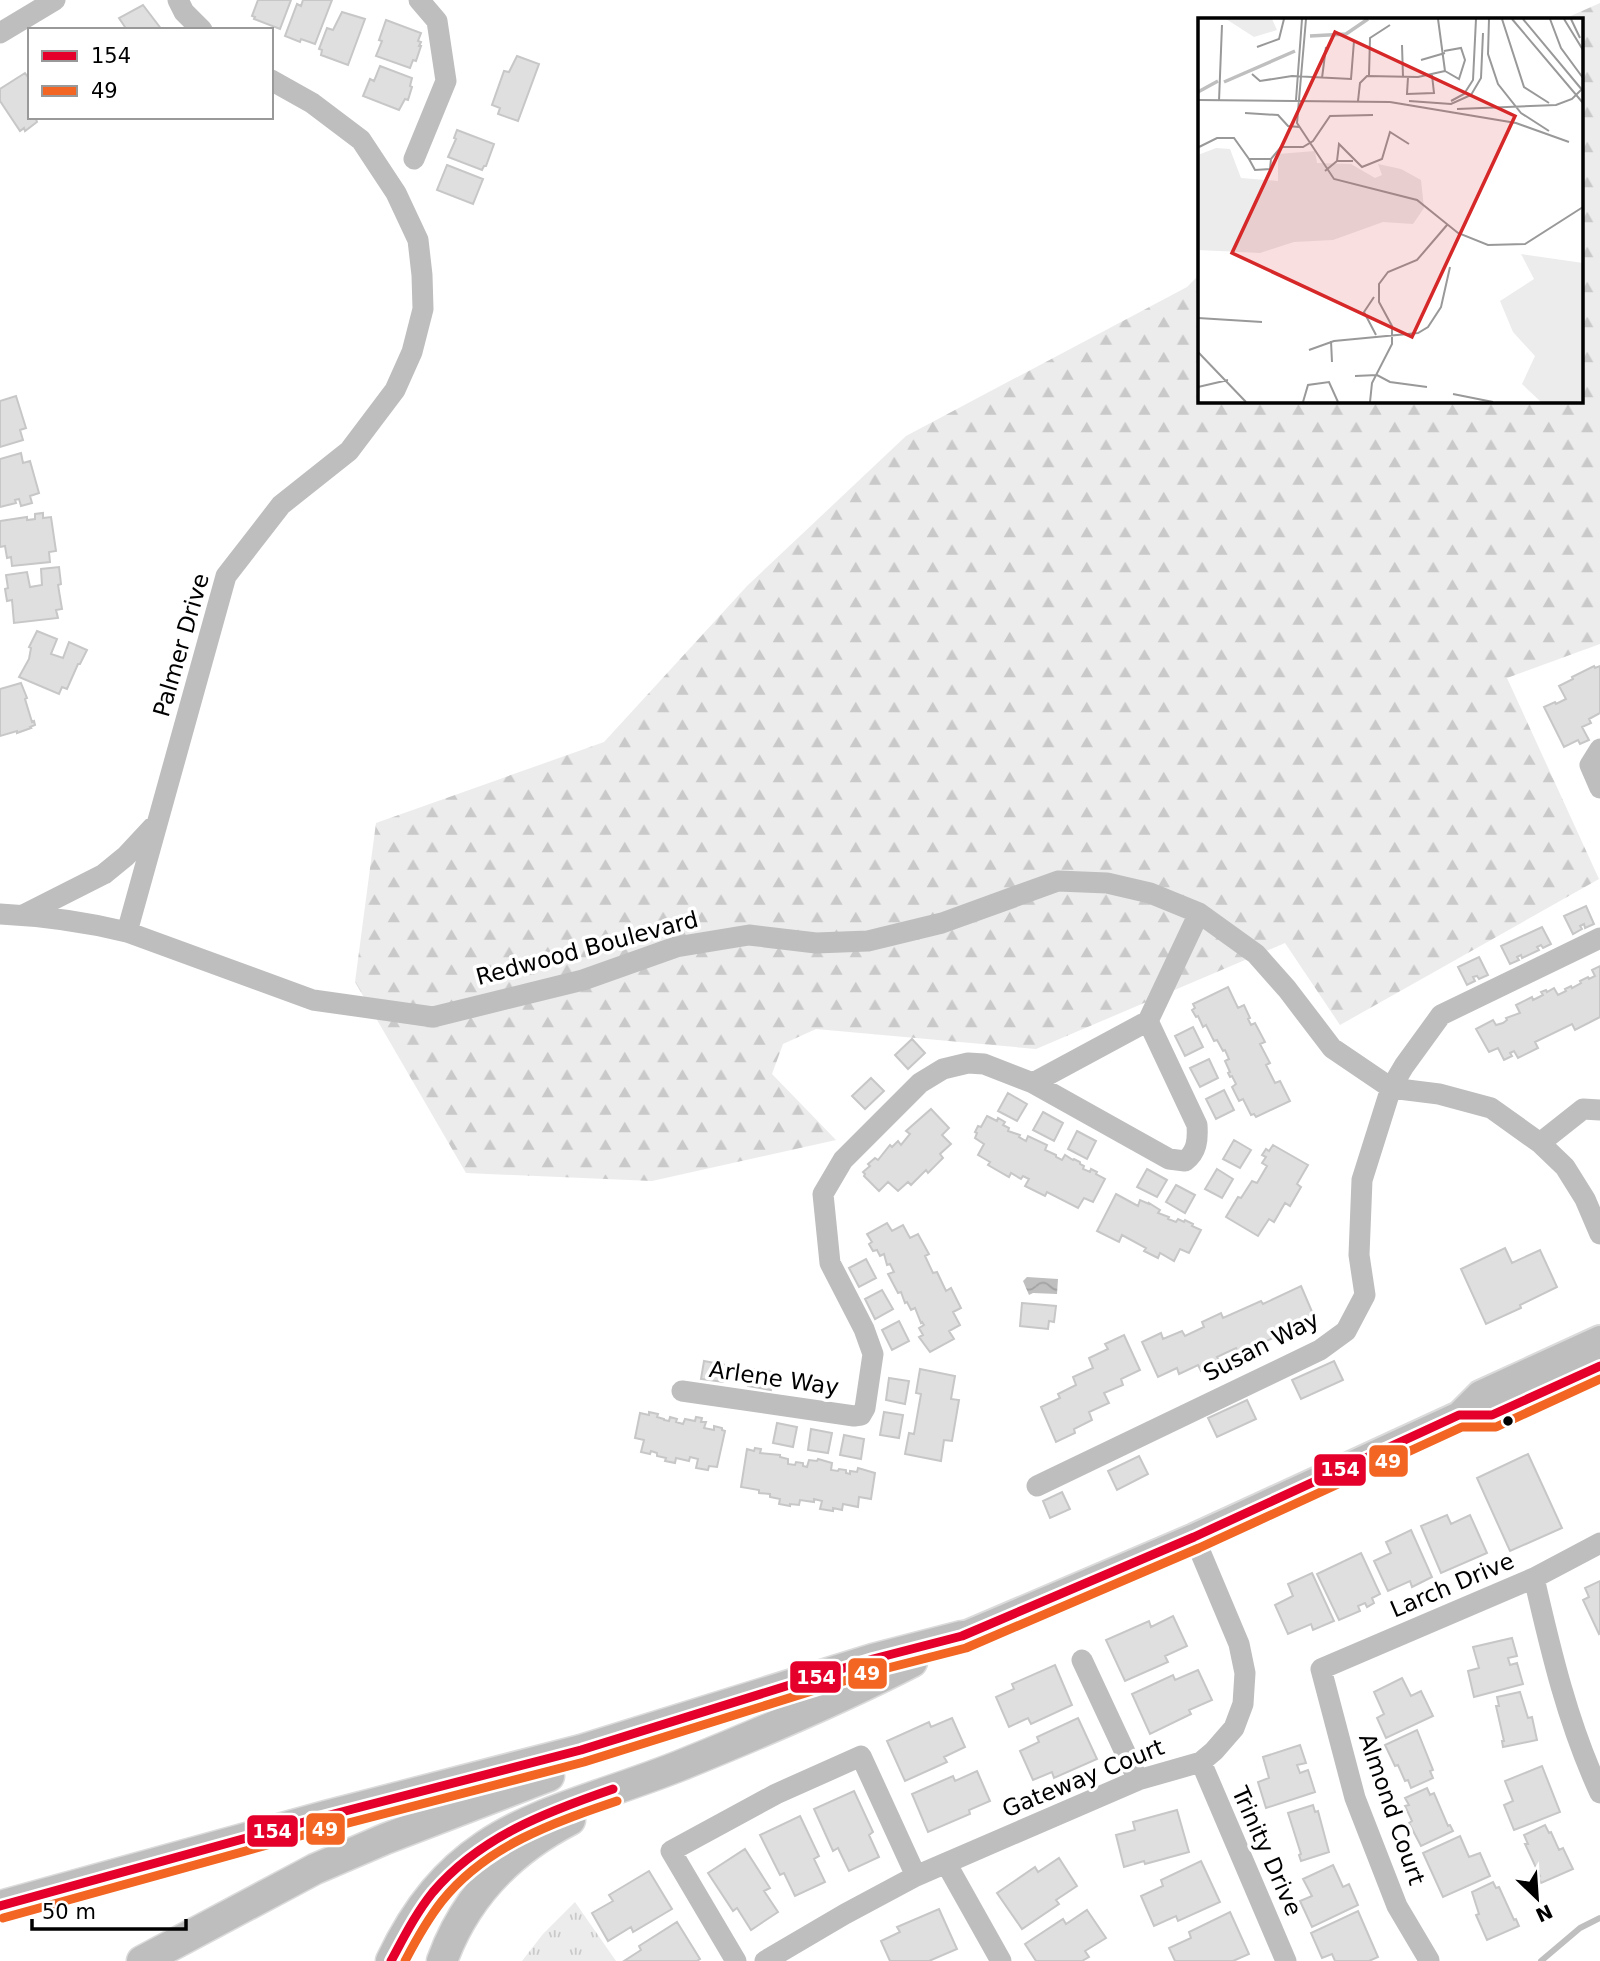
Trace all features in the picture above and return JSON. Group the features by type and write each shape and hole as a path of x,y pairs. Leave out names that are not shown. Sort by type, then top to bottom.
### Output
{"highway":[{"path":"0,1906 303,1822 569,1754 873,1659 962,1636"},
{"path":"391,1961 411,1922 436,1887 450,1872 507,1831 547,1812 660,1773 822,1706 962,1636"},
{"path":"142,1961 286,1884 351,1853 755,1697"},
{"path":"442,1961 467,1909 503,1865 550,1831 660,1773"}],"main road":[{"path":"962,1636 1194,1537 1459,1415 1480,1394 1600,1339"},
{"path":"1459,1415 1492,1415 1600,1366"}],"street":[{"path":"0,33 55,0"},
{"path":"178,0 184,12 200,28"},
{"path":"414,159 446,81 437,21 419,0"},
{"name":"Palmer Drive","path":"127,932 226,576 281,505 349,451 395,390 412,352 423,309 418,240 396,193 362,141 312,103 273,81"},
{"path":"1600,749 1590,765 1600,788"},
{"path":"23,915 104,874 126,856 157,822"},
{"name":"Redwood Boulevard","path":"0,914 108,927 313,1000 433,1017 583,980 676,947 749,935 816,943 869,941 942,923 1058,881 1107,883 1150,893 1199,913 1256,954 1287,989 1332,1048 1391,1087 1439,1094 1492,1108 1540,1143 1565,1167 1585,1199 1600,1234"},
{"path":"1033,1083 1148,1021 1199,913"},
{"name":"Susan Way","path":"1037,1486 1320,1350 1346,1331 1365,1295 1359,1255 1362,1180 1391,1087 1441,1015 1600,938"},
{"name":"Arlene Way","path":"682,1391 861,1415 873,1354 864,1329 830,1264 823,1194 843,1160 920,1083 943,1069 968,1063 984,1064 1033,1083 1169,1159 1185,1161 1194,1151 1198,1139 1197,1125 1148,1021"},
{"path":"1540,1143 1583,1109 1600,1110"},
{"name":"Gateway Court","path":"765,1961 916,1876 1138,1780 1201,1762 1234,1728 1243,1704 1245,1673 1239,1644 1194,1537"},
{"name":"Larch Drive","path":"1321,1669 1534,1578 1600,1543"},
{"path":"1534,1578 1557,1676 1583,1756 1600,1793"},
{"path":"1082,1660 1138,1780"},
{"name":"Almond Court","path":"1321,1669 1355,1798 1397,1906 1429,1960"},
{"path":"736,1961 671,1851 776,1794 862,1756 916,1876"},
{"name":"Trinity Drive","path":"1201,1762 1286,1961"},
{"path":"946,1863 1001,1961"}],"green space":[{"path":"1600,3 1600,644 1507,678 1599,879 1340,1025 1285,943 1036,1049 816,1029 783,1044 772,1074 836,1140 652,1181 466,1173 355,982 376,823 604,742 747,586 906,436 1187,287 1198,276 1198,402 1582,402 1582,18 1566,18"},
{"path":"575,1902 616,1961 522,1961 543,1934"}],"water":[{"path":"1027,1277 1058,1279 1057,1294 1029,1295 1023,1281"}],"building":[{"path":"258,0 291,0 280,29 254,19 252,16"},
{"path":"303,0 332,0 315,44 285,36 297,4 301,6"},
{"path":"143,5 160,28 124,28 119,18"},
{"path":"342,12 365,19 348,65 321,55 322,50 319,49 327,28 333,30"},
{"path":"386,20 421,33 418,41 421,46 416,61 413,60 410,68 376,56"},
{"path":"517,56 539,64 518,121 498,114 500,108 492,105 504,71 509,72"},
{"path":"380,66 412,78 408,100 405,99 399,110 363,96 370,79 374,81"},
{"path":"25,73 28,77 28,119 36,119 37,122 25,131 24,128 20,131 0,101 0,89"},
{"path":"457,130 494,144 482,170 448,157"},
{"path":"447,165 483,179 473,204 437,190"},
{"path":"16,396 26,428 20,430 23,440 0,447 0,401"},
{"path":"21,453 23,463 30,461 39,493 30,496 32,503 21,506 19,499 15,500 16,503 0,507 0,459"},
{"path":"43,513 43,518 51,517 56,551 49,552 50,562 12,566 5,546 0,547 0,521 27,517 27,520 35,519 35,514"},
{"path":"59,567 61,584 58,585 62,609 56,610 58,618 14,623 12,600 7,601 5,589 8,588 6,575 27,572 30,587 42,585 41,569"},
{"path":"37,631 57,639 51,654 63,658 69,642 87,650 67,689 62,687 59,694 19,677 29,659 29,647"},
{"path":"1594,666 1600,666 1600,713 1589,719 1591,723 1582,727 1589,740 1580,744 1578,740 1564,747 1544,707 1566,699 1559,686"},
{"path":"21,683 35,725 17,733 0,736 0,689"},
{"path":"1586,906 1594,924 1585,928 1584,924 1580,926 1582,929 1573,934 1564,916"},
{"path":"1542,927 1551,944 1543,948 1541,945 1537,947 1539,950 1522,958 1521,955 1517,957 1519,960 1510,964 1501,946"},
{"path":"1479,957 1488,975 1479,979 1477,976 1473,977 1475,981 1467,985 1458,967"},
{"path":"1600,966 1600,1017 1575,1030 1572,1024 1535,1042 1538,1048 1518,1058 1514,1051 1510,1053 1512,1056 1504,1060 1498,1048 1489,1052 1476,1029 1493,1020 1496,1025 1503,1023 1506,1018 1520,1013 1516,1005 1543,995 1541,992 1554,988 1558,995 1571,986 1572,988 1581,983 1580,981 1595,976 1592,970"},
{"path":"1228,987 1238,1008 1244,1005 1251,1025 1255,1023 1265,1042 1260,1044 1270,1063 1266,1065 1275,1083 1280,1081 1290,1101 1256,1117 1251,1115 1243,1099 1239,1101 1232,1087 1236,1084 1228,1073 1230,1072 1225,1061 1229,1059 1225,1050 1223,1051 1217,1040 1214,1041 1206,1025 1203,1027 1192,1010 1195,1008 1193,1004"},
{"path":"1193,1027 1203,1047 1185,1056 1175,1036"},
{"path":"912,1039 925,1053 908,1069 895,1055"},
{"path":"1209,1059 1218,1078 1200,1087 1190,1068"},
{"path":"871,1078 884,1091 865,1109 852,1096"},
{"path":"1224,1090 1234,1110 1216,1119 1206,1099"},
{"path":"1008,1093 1027,1104 1017,1121 998,1111"},
{"path":"931,1109 949,1128 942,1135 951,1144 940,1154 943,1158 911,1185 908,1182 898,1191 888,1182 879,1191 864,1176 863,1172 870,1166 868,1164 875,1158 878,1160 890,1145 892,1147 898,1141 901,1145 910,1134 906,1131"},
{"path":"1043,1112 1063,1123 1054,1141 1033,1130"},
{"path":"987,1116 1005,1122 1003,1125 1009,1128 1008,1131 1020,1135 1019,1137 1026,1141 1028,1136 1047,1145 1045,1150 1056,1157 1062,1160 1065,1155 1080,1162 1084,1166 1083,1169 1097,1172 1096,1174 1105,1179 1093,1202 1084,1198 1078,1208 1047,1192 1045,1196 1025,1186 1029,1179 1023,1176 1021,1179 1011,1173 1009,1177 988,1165 990,1162 978,1155 984,1144 975,1138 978,1126 981,1127"},
{"path":"1077,1131 1096,1141 1087,1159 1068,1149"},
{"path":"1234,1140 1251,1150 1240,1168 1223,1159"},
{"path":"1273,1145 1308,1165 1297,1184 1301,1187 1290,1206 1285,1203 1274,1222 1269,1219 1258,1236 1226,1217 1252,1181 1257,1183 1267,1166 1262,1163 1266,1157 1262,1155"},
{"path":"1147,1169 1167,1180 1157,1197 1137,1187"},
{"path":"1217,1169 1233,1179 1222,1198 1205,1189"},
{"path":"1176,1185 1195,1195 1185,1213 1166,1202"},
{"path":"1116,1194 1138,1206 1140,1200 1149,1203 1160,1210 1158,1213 1169,1217 1168,1219 1176,1222 1178,1219 1184,1222 1185,1220 1201,1230 1189,1253 1180,1249 1174,1261 1160,1253 1158,1258 1122,1235 1119,1242 1097,1231"},
{"path":"887,1223 892,1231 903,1225 910,1238 918,1234 929,1254 925,1256 933,1273 937,1272 946,1291 951,1288 961,1308 953,1312 960,1325 949,1331 954,1339 930,1352 919,1337 923,1335 919,1328 924,1325 915,1308 911,1310 901,1292 898,1293 888,1274 894,1272 890,1264 887,1265 884,1254 880,1256 869,1244 872,1242 867,1234"},
{"path":"1505,1248 1512,1263 1540,1250 1557,1287 1486,1324 1461,1269"},
{"path":"866,1259 876,1278 859,1287 849,1268"},
{"path":"1301,1286 1316,1321 1239,1354 1236,1348 1217,1357 1220,1362 1201,1371 1198,1365 1179,1374 1177,1368 1158,1377 1142,1342 1161,1333 1163,1339 1182,1331 1185,1336 1204,1327 1202,1322 1221,1313 1223,1318 1261,1301 1263,1304"},
{"path":"882,1290 893,1309 875,1319 865,1299"},
{"path":"1022,1303 1056,1306 1054,1322 1049,1321 1048,1329 1020,1326"},
{"path":"899,1321 909,1341 892,1350 882,1330"},
{"path":"1124,1335 1140,1370 1121,1379 1123,1385 1104,1393 1109,1403 1089,1412 1092,1420 1074,1429 1075,1433 1056,1442 1041,1407 1060,1398 1058,1394 1076,1385 1073,1377 1093,1368 1089,1358 1108,1349 1105,1344"},
{"path":"704,1361 726,1365 723,1382 701,1379"},
{"path":"1334,1361 1343,1380 1301,1399 1292,1380"},
{"path":"751,1369 773,1372 771,1390 748,1386"},
{"path":"920,1369 955,1376 951,1399 959,1400 952,1441 944,1440 941,1461 905,1454 909,1433 914,1434 921,1394 916,1393"},
{"path":"889,1378 909,1381 905,1404 886,1400"},
{"path":"1247,1400 1256,1419 1217,1437 1208,1418"},
{"path":"649,1412 658,1414 657,1417 664,1420 669,1421 670,1417 677,1419 676,1422 683,1424 685,1419 695,1421 696,1417 702,1418 701,1422 706,1422 704,1428 722,1428 725,1431 717,1467 709,1466 708,1470 696,1468 698,1459 690,1457 689,1461 676,1458 675,1463 665,1461 666,1458 651,1451 650,1454 641,1452 644,1440 635,1438 640,1413 649,1415"},
{"path":"884,1412 903,1415 899,1438 880,1435"},
{"path":"777,1423 797,1427 793,1447 773,1443"},
{"path":"811,1429 832,1433 828,1453 808,1450"},
{"path":"844,1435 864,1439 861,1459 840,1455"},
{"path":"755,1448 761,1449 760,1453 780,1455 788,1459 788,1464 803,1463 803,1466 807,1467 809,1460 818,1459 832,1463 831,1470 846,1470 846,1473 850,1474 850,1471 857,1472 858,1468 875,1473 871,1499 859,1497 858,1507 843,1504 842,1510 833,1508 833,1511 820,1509 822,1501 814,1499 814,1502 800,1500 799,1505 779,1504 780,1499 770,1497 770,1494 741,1487 747,1449 754,1451"},
{"path":"1528,1454 1562,1528 1510,1551 1477,1478"},
{"path":"1139,1456 1148,1474 1117,1490 1108,1471"},
{"path":"1062,1492 1070,1509 1050,1518 1043,1501"},
{"path":"1447,1515 1451,1524 1470,1515 1487,1553 1441,1573 1421,1526"},
{"path":"1411,1530 1432,1577 1412,1587 1410,1581 1388,1591 1374,1561 1391,1553 1386,1542"},
{"path":"1361,1553 1380,1594 1372,1598 1374,1603 1367,1607 1365,1603 1358,1606 1360,1611 1339,1620 1317,1574"},
{"path":"1312,1573 1334,1621 1313,1630 1311,1624 1288,1634 1275,1605 1293,1596 1288,1584"},
{"path":"1600,1581 1599,1634 1583,1600 1589,1597 1585,1588"},
{"path":"1173,1616 1187,1646 1165,1656 1168,1662 1125,1681 1106,1640 1149,1621 1151,1627"},
{"path":"1512,1638 1517,1656 1508,1658 1510,1665 1517,1663 1523,1684 1474,1697 1468,1671 1479,1668 1473,1647"},
{"path":"1055,1665 1072,1705 1031,1724 1028,1718 1009,1727 996,1697 1014,1689 1012,1684"},
{"path":"1198,1670 1212,1700 1189,1710 1191,1714 1150,1734 1132,1694 1173,1675 1175,1680"},
{"path":"1402,1678 1411,1696 1421,1691 1433,1716 1386,1738 1377,1718 1384,1714 1374,1692"},
{"path":"1520,1692 1528,1718 1532,1717 1537,1740 1503,1747 1497,1697"},
{"path":"952,1718 965,1747 944,1757 947,1762 905,1781 887,1741 929,1722 931,1727"},
{"path":"1078,1718 1097,1759 1054,1778 1052,1772 1033,1780 1020,1751 1039,1742 1037,1737"},
{"path":"1417,1730 1433,1770 1430,1771 1433,1778 1411,1788 1398,1765 1395,1766 1385,1745"},
{"path":"1300,1745 1306,1763 1297,1765 1300,1773 1308,1770 1315,1792 1266,1808 1258,1782 1269,1778 1263,1757"},
{"path":"1542,1766 1560,1812 1514,1830 1504,1805 1513,1801 1505,1781"},
{"path":"977,1771 990,1801 969,1810 970,1814 928,1832 912,1794 953,1776 955,1781"},
{"path":"1427,1788 1430,1795 1434,1793 1448,1826 1450,1825 1453,1831 1421,1846 1409,1823 1412,1821 1405,1806 1409,1805 1405,1798"},
{"path":"854,1791 873,1832 869,1835 879,1857 849,1871 838,1848 833,1851 814,1809"},
{"path":"1313,1805 1315,1812 1318,1811 1329,1852 1301,1861 1288,1813"},
{"path":"1177,1810 1189,1852 1124,1867 1116,1835 1135,1830 1133,1822"},
{"path":"800,1816 819,1856 814,1859 825,1882 795,1896 784,1873 780,1875 760,1835"},
{"path":"1545,1825 1559,1850 1563,1848 1573,1869 1541,1883 1524,1835"},
{"path":"1460,1836 1469,1857 1480,1853 1490,1876 1443,1897 1423,1853"},
{"path":"745,1849 770,1888 764,1891 778,1912 751,1930 737,1908 733,1911 708,1873"},
{"path":"1059,1858 1077,1886 1056,1900 1059,1904 1022,1929 997,1893 1035,1867 1038,1872"},
{"path":"1201,1861 1220,1902 1178,1921 1176,1916 1154,1926 1141,1896 1163,1886 1161,1880"},
{"path":"1333,1865 1343,1887 1349,1884 1358,1905 1312,1927 1300,1901 1312,1896 1303,1879"},
{"path":"649,1871 672,1909 633,1932 631,1927 608,1941 592,1913 613,1901 609,1895"},
{"path":"1493,1882 1496,1888 1499,1887 1519,1926 1487,1940 1476,1915 1479,1914 1472,1892"},
{"path":"939,1909 957,1949 929,1961 890,1961 881,1941 900,1932 897,1927"},
{"path":"1087,1910 1106,1938 1085,1951 1089,1957 1082,1961 1036,1961 1025,1944 1063,1919 1066,1924"},
{"path":"1358,1911 1378,1957 1369,1961 1335,1961 1332,1954 1322,1958 1311,1933"},
{"path":"1230,1912 1249,1954 1233,1961 1175,1961 1169,1948 1191,1938 1189,1932"},
{"path":"677,1922 700,1959 624,1961 641,1950 639,1946"}],"waterway":[{"path":"1541,1961 1580,1928 1600,1918"}],"transit line":[{"name":"154","path":"0,1906 326,1816 581,1750 873,1659 962,1636 1194,1537 1459,1415 1492,1415 1600,1366"},
{"name":"49","path":"3,1918 329,1828 584,1762 876,1671 966,1648 1199,1548 1462,1427 1496,1427 1600,1379"},
{"name":"154","path":"391,1961 410,1925 433,1892 472,1856 493,1841 539,1817 613,1789"},
{"name":"49","path":"405,1961 431,1915 459,1882 479,1865 545,1828 617,1801"}]}
